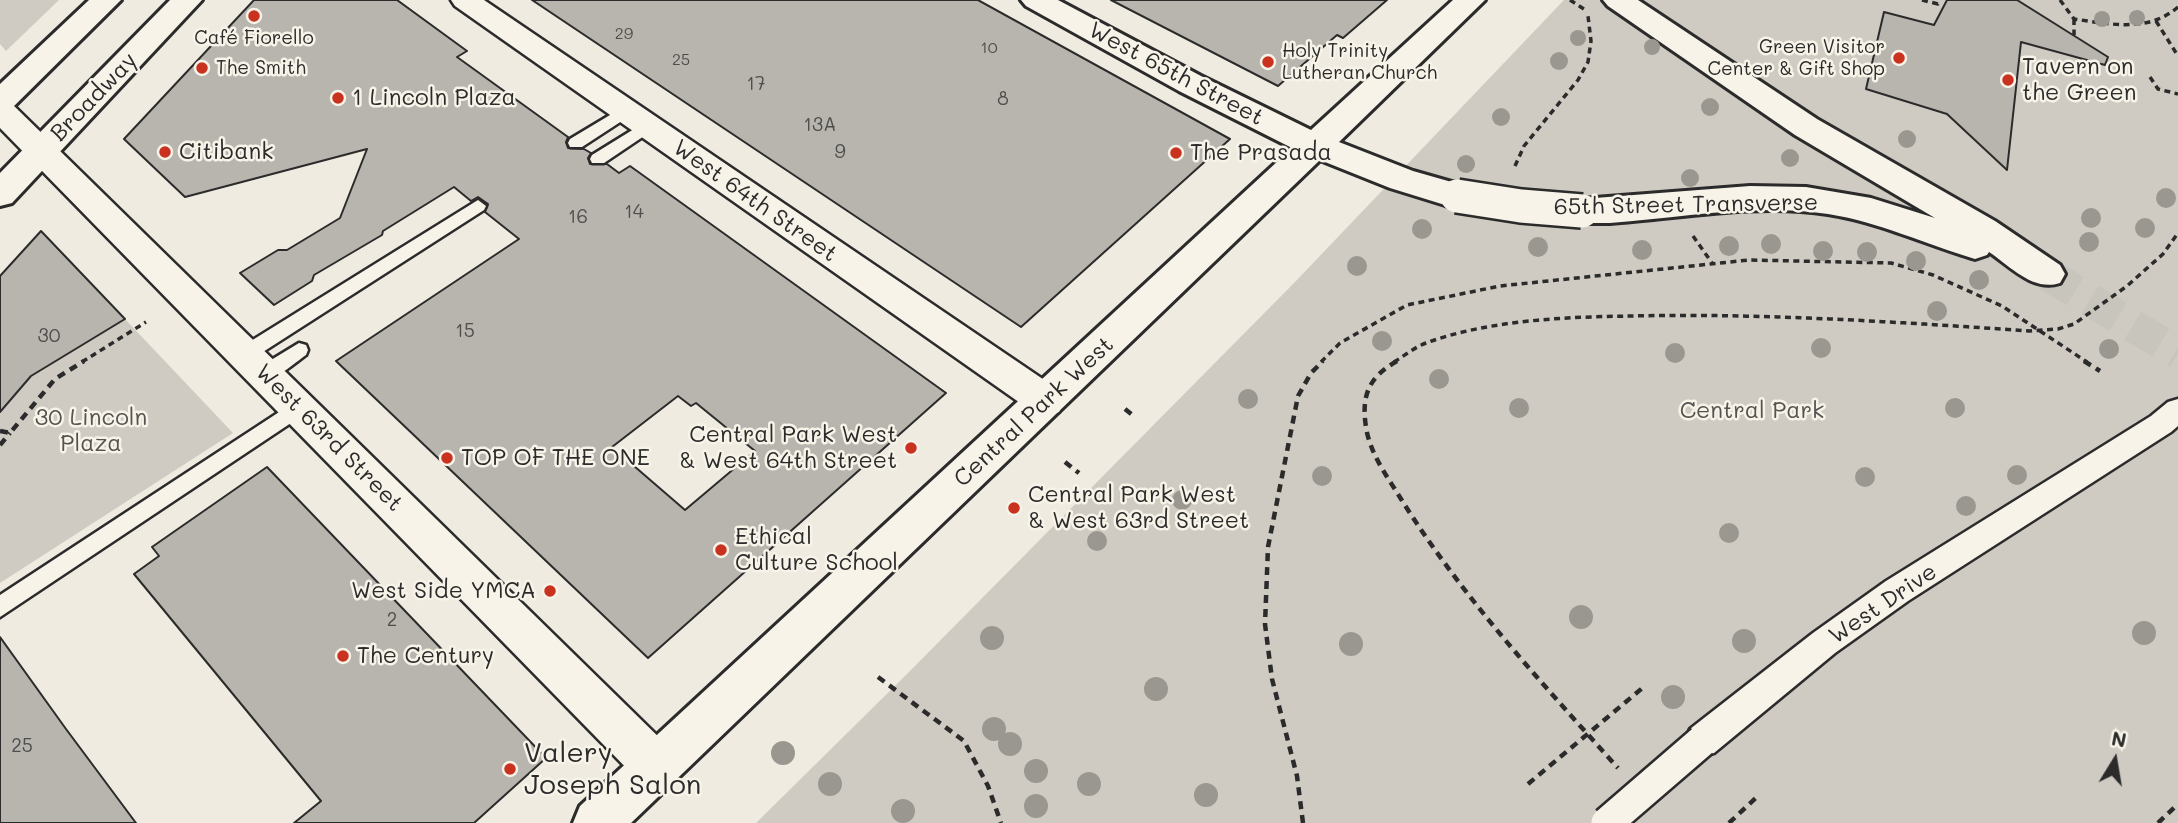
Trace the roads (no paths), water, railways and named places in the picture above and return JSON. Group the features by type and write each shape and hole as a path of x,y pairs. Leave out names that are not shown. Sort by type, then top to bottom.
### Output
{"main road":[{"path":"0,102 106,0"},
{"name":"Broadway","path":"0,194 187,0"},
{"name":"West 65th Street","path":"1036,0 1267,123 1317,145"},
{"name":"Central Park West","path":"597,823 1470,0"},
{"name":"65th Street Transverse","path":"1317,145 1403,180 1457,196 1521,206 1582,211 1644,210 1774,198 1833,203 1924,228 2047,274 1983,230 1806,127 1618,0"}],"street":[{"name":"West 64th Street","path":"465,0 1046,401"},
{"name":"West 63rd Street","path":"0,110 43,150 657,767"},
{"name":"West Drive","path":"1607,823 1702,741 1824,643 1898,591 2161,424 2178,410"}],"lane":[{"path":"576,142 636,118"},
{"path":"598,159 636,118"},
{"path":"255,363 478,206"},
{"path":"255,363 299,350"},
{"path":"0,607 299,407"}],"tunnel":[{"path":"2047,274 2178,353"}],"place":[{"name":"Café Fiorello","path":"254,16"},
{"name":"Green Visitor Center & Gift Shop","path":"1899,58"},
{"name":"Holy Trinity Lutheran Church","path":"1268,62"},
{"name":"The Smith","path":"202,68"},
{"name":"Tavern on the Green","path":"2008,80"},
{"name":"1 Lincoln Plaza","path":"338,98"},
{"name":"Citibank","path":"165,152"},
{"name":"The Prasada","path":"1176,153"},
{"name":"Central Park West & West 64th Street","path":"911,448"},
{"name":"TOP OF THE ONE","path":"447,458"},
{"name":"Central Park West & West 63rd Street","path":"1014,508"},
{"name":"Ethical Culture School","path":"721,550"},
{"name":"West Side YMCA","path":"550,591"},
{"name":"The Century","path":"343,656"},
{"name":"Valery Joseph Salon","path":"510,769"}],"park label":[{"name":"Central Park","path":"1752,411"},
{"name":"30 Lincoln Plaza","path":"91,431"}]}
